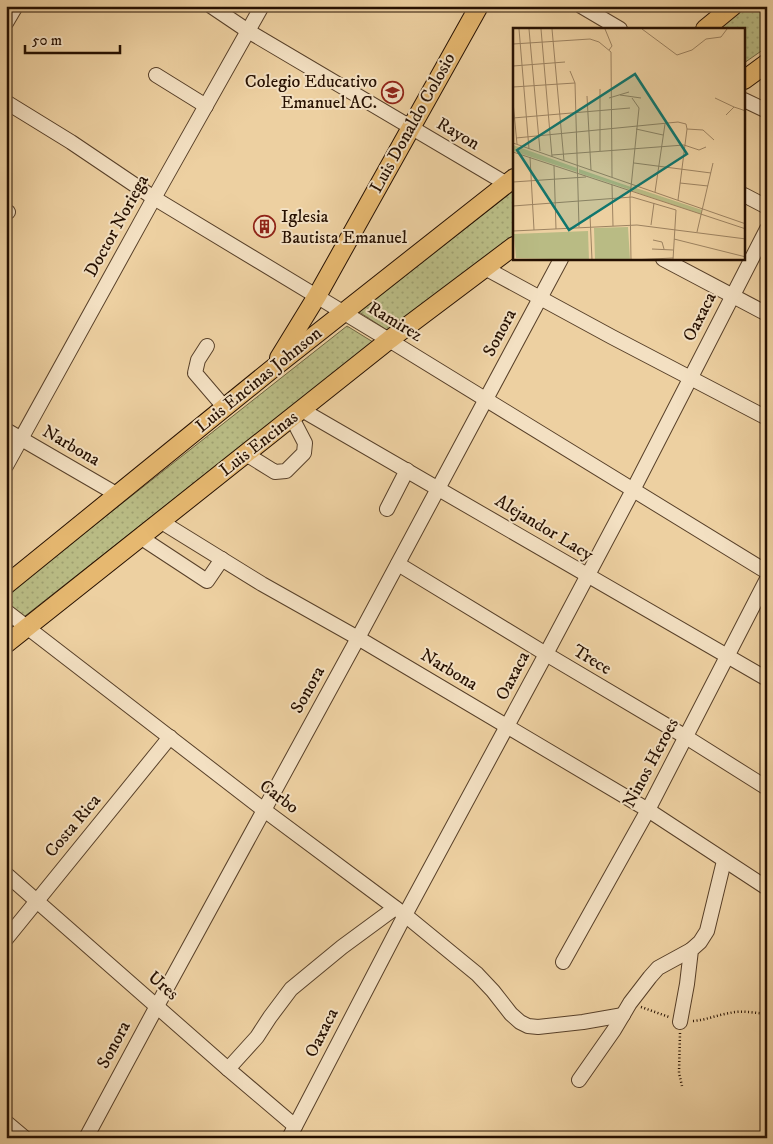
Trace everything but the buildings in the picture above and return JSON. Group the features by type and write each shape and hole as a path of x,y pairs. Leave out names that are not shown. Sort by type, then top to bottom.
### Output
{"main road":[{"name":"Luis Donaldo Colosio","path":"272,369 316,296 479,6"},
{"path":"706,28 733,6"},
{"path":"746,79 767,64"},
{"name":"Luis Encinas Johnson","path":"6,585 343,312 510,181"},
{"name":"Luis Encinas","path":"6,644 389,340 513,247"}],"street":[{"path":"6,23 16,6"},
{"name":"Rayon","path":"211,6 248,31 410,128 510,181"},
{"name":"Doctor Noriega","path":"6,466 262,6"},
{"path":"581,6 618,28"},
{"path":"156,75 206,106"},
{"path":"746,101 767,111"},
{"name":"Ramirez","path":"6,102 71,142 154,198 767,572"},
{"path":"746,196 767,207"},
{"name":"Oaxaca","path":"292,1132 400,912 507,726 588,576 767,229"},
{"name":"Sonora","path":"86,1138 398,564 560,260"},
{"path":"665,260 767,314"},
{"path":"485,268 767,418"},
{"path":"207,346 198,360 195,373 224,408"},
{"path":"246,454 275,472 286,470 304,453 305,442 297,414"},
{"name":"Alejandor Lacy","path":"297,414 407,470 767,679"},
{"name":"Narbona","path":"6,430 118,495"},
{"path":"387,509 407,470"},
{"name":"Narbona","path":"160,521 262,584 358,638 648,810 767,888"},
{"path":"140,537 207,581 222,560"},
{"name":"Trece","path":"398,564 686,737 767,788"},
{"name":"Ninos Heroes","path":"563,962 648,810 767,579"},
{"name":"Carbo","path":"6,611 264,810 400,912 476,974 520,1022 528,1026 538,1027 583,1022 627,1009"},
{"name":"Costa Rica","path":"6,938 170,737"},
{"path":"579,1080 627,1009 658,968 691,950 700,942 707,931 724,861"},
{"name":"Ures","path":"6,874 228,1068 292,1132"},
{"path":"228,1068 257,1037 291,989 342,947 400,912"},
{"path":"680,1022 688,984 691,950"},
{"path":"6,1122 25,1138"}],"path":[{"path":"627,1009 680,1022 701,1020 730,1012 767,1014"},
{"path":"680,1022 679,1073 682,1086"}],"green space":[{"path":"746,6 767,6 767,47 746,62 746,28 719,28"},
{"path":"513,191 513,236 387,330 359,312"},
{"path":"347,326 373,342 20,620 6,606 6,595"}],"place":[{"name":"Colegio Educativo Emanuel AC.","path":"393,92"},
{"name":"Iglesia Bautista Emanuel","path":"265,227"}]}
